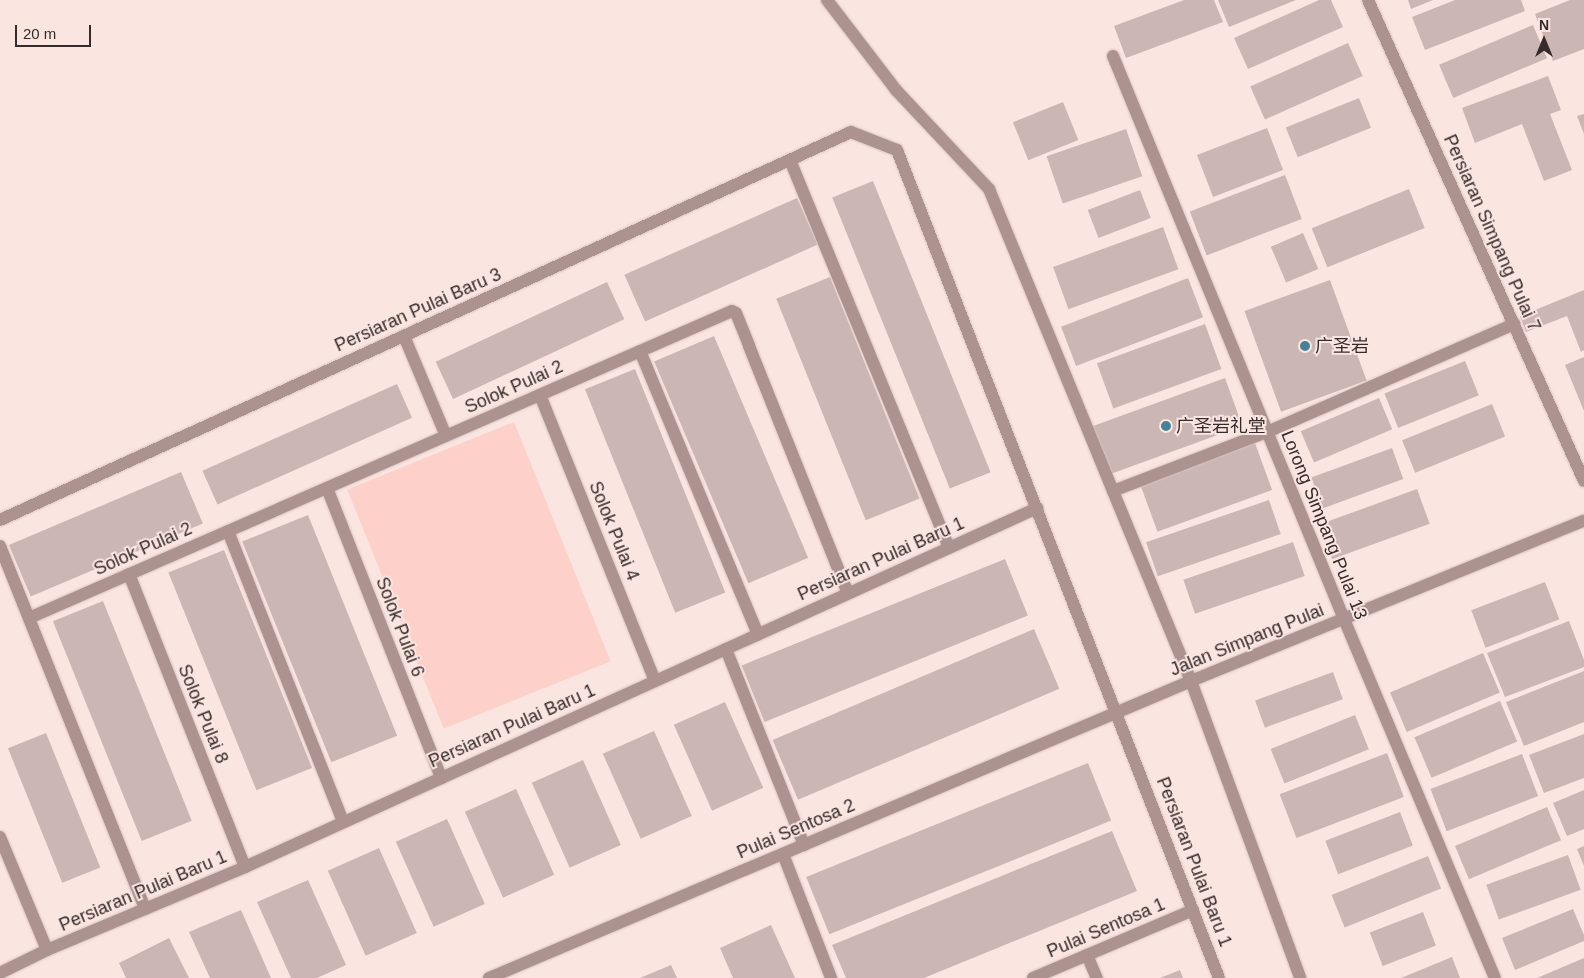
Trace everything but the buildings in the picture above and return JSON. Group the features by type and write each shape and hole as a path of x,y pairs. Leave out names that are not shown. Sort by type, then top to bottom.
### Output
{"street":[{"path":"827,0 896,90 989,190 1191,681 1300,978"},
{"name":"Persiaran Simpang Pulai 7","path":"1368,0 1584,481"},
{"name":"Lorong Simpang Pulai 13","path":"1113,56 1344,619 1495,978"},
{"name":"Persiaran Pulai Baru 3","path":"0,520 851,132"},
{"name":"Persiaran Pulai Baru 1","path":"851,132 897,150 1118,712 1219,978"},
{"path":"790,160 949,548"},
{"name":"Solok Pulai 2","path":"29,618 732,311 735,312 848,594"},
{"path":"1113,491 1267,432 1514,324"},
{"path":"404,336 446,436"},
{"path":"640,351 758,634"},
{"name":"Solok Pulai 4","path":"540,395 655,681"},
{"name":"Solok Pulai 6","path":"327,488 441,778"},
{"name":"Persiaran Pulai Baru 1","path":"0,973 47,950 245,867 1037,508"},
{"name":"Jalan Simpang Pulai","path":"1118,712 1584,521"},
{"path":"228,531 343,822"},
{"path":"0,546 145,909"},
{"name":"Solok Pulai 8","path":"129,574 245,867"},
{"path":"726,649 804,845"},
{"name":"Pulai Sentosa 2","path":"489,978 1118,712"},
{"path":"0,837 47,950"},
{"path":"783,854 832,978"},
{"name":"Pulai Sentosa 1","path":"1032,978 1193,910"},
{"path":"1087,955 1097,978"}],"shaded area":[{"path":"514,422 611,661 444,729 347,489"}],"place":[{"name":"广圣岩","path":"1305,346"},
{"name":"广圣岩礼堂","path":"1166,426"}]}
